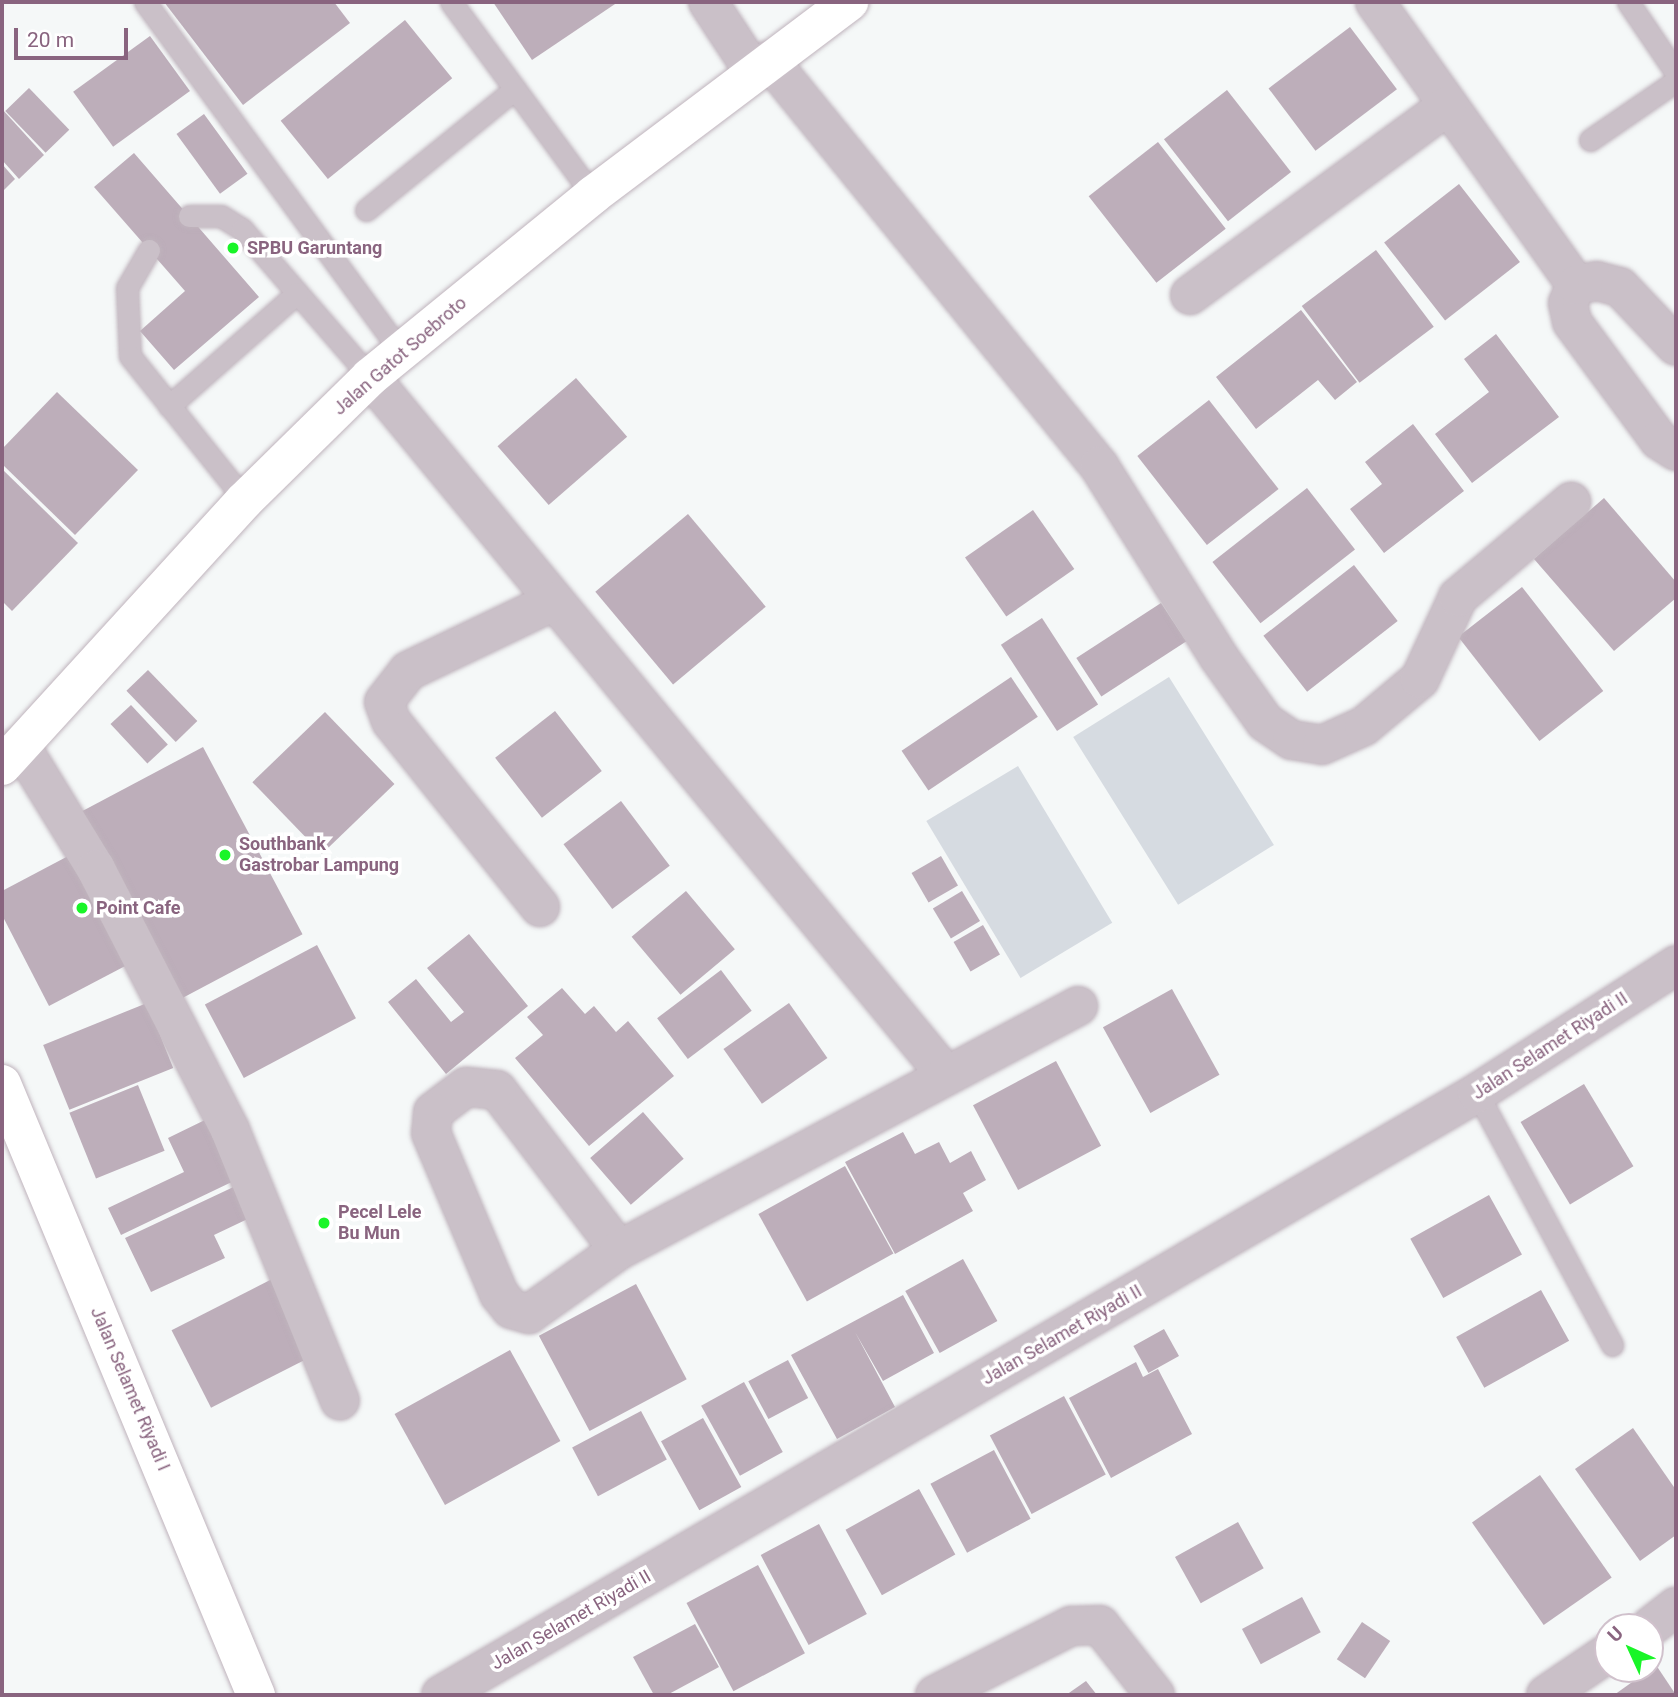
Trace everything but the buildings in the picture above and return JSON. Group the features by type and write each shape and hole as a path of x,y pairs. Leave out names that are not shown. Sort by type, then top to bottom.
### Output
{"main road":[{"name":"Jalan Gatot Soebroto","path":"11,755 245,500 370,377 593,195 849,2"},
{"name":"Jalan Selamet Riyadi I","path":"2,1084 256,1695"}],"street":[{"path":"708,2 1099,466 1218,656 1265,722 1292,740 1322,745 1364,726 1420,679 1458,597 1570,502"},
{"path":"1376,2 1576,285"},
{"path":"1190,295 1447,106"},
{"path":"1576,285 1597,281 1620,287 1676,346"},
{"path":"1576,285 1568,303 1572,322 1659,440 1676,451"},
{"path":"370,377 946,1075"},
{"path":"540,907 390,721 384,702 408,671 554,601"},
{"path":"11,755 96,869 218,1106 340,1401"},
{"name":"Jalan Selamet Riyadi II","path":"442,1695 1477,1093 1676,965"},
{"path":"619,1250 497,1090 466,1087 433,1112 431,1133 499,1294 511,1309 529,1314 619,1250 1078,1006"},
{"path":"935,1695 1071,1626 1100,1625 1155,1695"},
{"path":"1546,1695 1594,1662"}],"lane":[{"path":"145,2 401,352"},
{"path":"451,2 593,195"},
{"path":"1628,2 1676,74"},
{"path":"1590,140 1676,81"},
{"path":"366,210 515,89"},
{"path":"189,216 221,216 242,229 370,377"},
{"path":"149,250 127,288 124,324 130,356 245,500"},
{"path":"169,406 297,293"},
{"path":"1477,1093 1612,1345"}],"shaded area":[{"path":"1169,677 1274,845 1178,905 1073,737"},
{"path":"1018,766 1112,923 1021,978 926,821"}],"place":[{"name":"SPBU Garuntang","path":"233,248"},
{"name":"Southbank Gastrobar Lampung","path":"225,855"},
{"name":"Point Cafe","path":"82,908"},
{"name":"Pecel Lele Bu Mun","path":"324,1223"}]}
